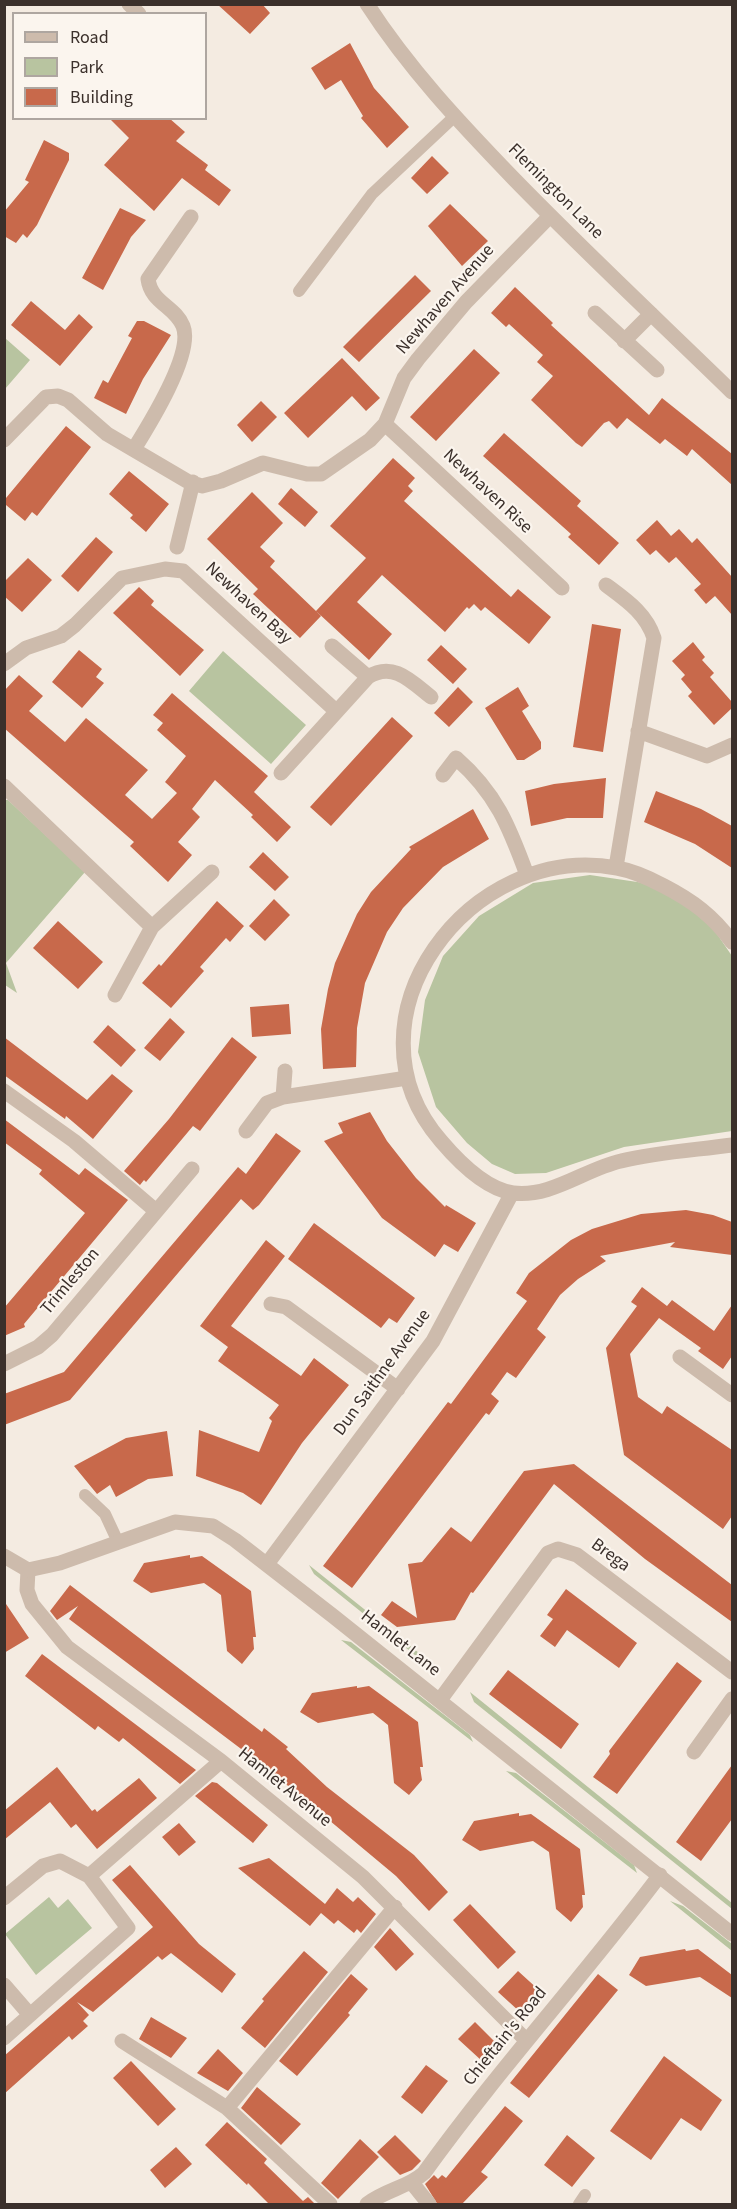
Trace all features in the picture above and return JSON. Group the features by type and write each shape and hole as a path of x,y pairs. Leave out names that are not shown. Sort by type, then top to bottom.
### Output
{"street":[{"name":"Flemington Lane","path":"367,4 393,45 454,117 550,216 732,392"},
{"name":"Newhaven Avenue","path":"192,482 202,486 221,481 263,463 278,464 307,474 321,474 370,440 385,424 404,378 418,359 466,302 550,216"},
{"path":"134,449 170,391 185,336 183,325 149,290 148,279 191,217"},
{"path":"595,314 657,370"},
{"path":"624,341 651,314"},
{"path":"4,440 46,398 58,396 68,400 107,434 192,482 177,547"},
{"name":"Newhaven Rise","path":"385,424 562,588"},
{"name":"Newhaven Bay","path":"4,664 26,648 61,636 122,578 165,568 183,571 336,711"},
{"path":"606,585 640,611 650,624 654,638 616,867"},
{"path":"332,646 368,677"},
{"path":"281,773 368,677 378,670 393,671 404,675 431,697"},
{"path":"638,731 707,756 732,745"},
{"path":"443,775 456,758 478,776 505,817 527,875"},
{"path":"4,786 152,927"},
{"path":"732,942 716,920 693,901 642,875 616,867 581,866 527,875 475,904 448,929 428,956 415,981 406,1009 403,1036 407,1078 414,1102 432,1130 454,1156 476,1174 512,1193 546,1190 620,1161 732,1145"},
{"path":"116,995 152,927 212,872"},
{"path":"283,1097 285,1071"},
{"path":"246,1131 267,1103 283,1097 407,1078"},
{"path":"4,1091 74,1141 156,1211"},
{"name":"Trimleston","path":"4,1364 38,1347 52,1335 192,1169"},
{"name":"Dun Saithne Avenue","path":"267,1564 398,1389 447,1318 512,1193"},
{"path":"271,1304 286,1307 398,1389"},
{"path":"680,1357 732,1395"},
{"name":"Hamlet Lane","path":"28,1570 60,1563 175,1522 195,1522 213,1526 267,1564 732,1934"},
{"name":"Brega","path":"440,1700 548,1553 558,1549 578,1555 732,1672"},
{"path":"4,1556 28,1570"},
{"name":"Hamlet Avenue","path":"28,1570 27,1590 32,1604 67,1647 221,1761 395,1906 526,2040"},
{"path":"693,1752 732,1699"},
{"path":"89,1876 221,1761"},
{"path":"4,1898 43,1866 60,1862 89,1876 128,1928 4,2038"},
{"name":"Chieftain's Road","path":"367,2205 384,2192 412,2183 424,2173 526,2040 614,1935 660,1875"},
{"path":"227,2108 395,1906"},
{"path":"4,1985 30,2015"},
{"path":"122,2042 227,2108 330,2205"},
{"path":"412,2183 429,2205"}],"lane":[{"path":"299,291 372,194 454,117"},
{"path":"85,1495 105,1514 118,1542"}],"green space":[{"path":"5,338 30,360 5,389"},
{"path":"223,651 306,725 271,764 189,691"},
{"path":"4,800 8,800 85,872 6,963 17,993 5,985"},
{"path":"590,875 644,883 681,900 715,931 732,956 732,1131 624,1147 546,1173 515,1174 492,1164 467,1143 436,1107 418,1052 425,1000 443,956 479,916 533,883"},
{"path":"309,1565 439,1669 431,1668 314,1574"},
{"path":"341,1640 351,1642 470,1735 473,1742"},
{"path":"470,1692 732,1903 732,1909 474,1702"},
{"path":"506,1771 516,1773 634,1865 637,1873"},
{"path":"49,1897 58,1908 68,1899 92,1928 36,1975 5,1934"},
{"path":"670,1901 683,1906 732,1944 732,1951"}],"building":[{"path":"217,4 262,4 270,13 250,34"},
{"path":"350,43 374,88 409,127 387,148 361,118 363,116 341,80 325,90 311,68"},
{"path":"111,120 171,120 185,132 176,141 208,165 205,170 231,190 219,206 182,178 154,211 104,165 129,138"},
{"path":"44,140 69,153 69,160 37,225 27,238 23,234 16,243 4,236 4,212 29,182 25,180"},
{"path":"432,156 449,173 427,194 411,178"},
{"path":"450,204 488,241 462,266 428,226"},
{"path":"120,208 146,220 131,237 103,290 82,278"},
{"path":"415,275 431,291 359,362 343,347"},
{"path":"515,287 553,323 551,325 649,415 662,398 732,454 732,485 692,449 687,456 665,439 660,444 627,418 617,429 609,421 604,423 582,447 576,443 531,400 553,376 537,362 543,355 509,324 506,327 491,313"},
{"path":"31,301 65,330 79,314 93,327 60,366 11,325"},
{"path":"137,321 144,321 171,335 143,379 126,414 94,398 103,380 108,383 132,338 128,336"},
{"path":"474,349 500,373 436,441 410,417"},
{"path":"342,358 380,398 366,411 352,396 308,438 284,413"},
{"path":"261,401 277,417 252,442 237,425"},
{"path":"66,426 91,447 37,516 32,512 25,521 6,505 6,498"},
{"path":"504,433 581,501 577,506 619,543 599,565 568,537 571,534 483,456"},
{"path":"393,458 415,478 408,486 413,491 404,501 511,597 518,589 551,617 529,644 485,607 481,611 474,604 469,609 467,607 445,632 382,575 357,602 392,634 369,660 316,611 366,558 330,526"},
{"path":"129,471 169,504 146,532 130,518 133,515 109,494"},
{"path":"291,488 318,512 305,527 278,504"},
{"path":"252,492 283,523 260,547 275,561 270,567 321,616 300,638 253,594 258,589 207,539"},
{"path":"657,520 671,536 679,529 692,543 697,538 732,577 732,615 715,596 706,604 694,590 701,584 676,557 669,563 656,550 650,555 636,540"},
{"path":"96,537 113,552 78,592 61,576"},
{"path":"28,558 52,580 22,612 4,596 4,582"},
{"path":"139,587 154,601 151,605 204,650 180,676 113,613"},
{"path":"592,624 621,629 603,752 573,747"},
{"path":"693,642 705,657 702,660 714,673 710,677 732,702 732,708 714,725 688,696 692,692 681,679 685,675 672,661"},
{"path":"441,645 467,669 453,684 427,660"},
{"path":"79,650 102,669 96,677 104,683 82,708 52,682"},
{"path":"19,675 43,696 29,711 65,742 86,718 148,770 125,795 152,819 177,793 165,782 186,756 157,730 163,723 153,715 172,693 268,776 254,792 291,827 277,842 251,817 253,815 215,780 192,809 200,817 178,842 192,855 168,882 130,846 134,842 4,728 4,691"},
{"path":"458,687 473,702 449,727 434,713"},
{"path":"518,687 529,706 522,711 541,742 541,749 524,760 517,760 485,708"},
{"path":"392,717 413,736 331,826 310,807"},
{"path":"606,778 603,818 567,818 531,826 525,791 554,784"},
{"path":"656,791 701,809 732,826 732,868 695,844 644,822"},
{"path":"473,809 489,839 443,867 403,908 387,932 365,983 357,1028 356,1067 323,1069 321,1029 328,989 335,963 357,914 371,892 411,849 409,847"},
{"path":"263,852 289,877 275,891 249,867"},
{"path":"274,899 290,915 265,941 249,926"},
{"path":"217,901 244,926 230,942 226,938 200,967 204,971 171,1008 142,983 159,964 161,966"},
{"path":"58,921 103,962 78,989 33,948"},
{"path":"289,1004 291,1034 252,1037 250,1007"},
{"path":"170,1018 185,1032 160,1061 144,1048"},
{"path":"108,1025 136,1050 121,1067 93,1042"},
{"path":"4,1037 87,1100 112,1074 133,1091 93,1139 66,1116 65,1119 4,1075"},
{"path":"232,1037 257,1057 200,1131 193,1126 146,1182 144,1180 140,1185 124,1171 169,1119"},
{"path":"370,1112 387,1141 416,1178 445,1207 446,1205 476,1223 458,1252 444,1244 435,1257 382,1218 324,1141 343,1133 338,1123"},
{"path":"4,1119 79,1175 85,1168 128,1200 24,1324 25,1327 4,1336 4,1308 85,1213 39,1174 42,1170 4,1142"},
{"path":"276,1133 301,1151 259,1205 253,1210 241,1199 70,1400 4,1425 4,1394 64,1372 238,1167 246,1174"},
{"path":"686,1210 713,1215 732,1222 732,1255 670,1247 675,1242 600,1256 606,1261 578,1279 560,1295 537,1329 546,1337 516,1378 507,1372 491,1394 499,1401 489,1415 486,1413 352,1588 323,1566 448,1402 451,1404 527,1301 516,1293 529,1273 571,1240 592,1229 641,1214"},
{"path":"314,1223 415,1298 397,1323 389,1318 381,1328 288,1259"},
{"path":"266,1240 285,1256 231,1326 301,1376 314,1358 349,1385 302,1443 261,1505 243,1493 196,1476 199,1430 259,1452 272,1421 269,1418 279,1405 218,1361 228,1347 200,1326"},
{"path":"642,1287 667,1306 672,1300 714,1331 732,1305 732,1356 723,1369 698,1351 701,1348 659,1318 630,1354 638,1397 662,1414 667,1406 732,1450 732,1516 723,1529 624,1455 606,1348 637,1306 631,1302"},
{"path":"167,1431 173,1476 148,1479 116,1497 110,1485 97,1494 74,1466 126,1438"},
{"path":"574,1464 732,1585 732,1622 645,1559 554,1484 473,1593 471,1592 455,1620 397,1627 381,1615 392,1601 417,1618 408,1564 422,1562 451,1527 471,1542 524,1471"},
{"path":"190,1555 190,1558 202,1556 251,1591 256,1637 253,1637 254,1649 242,1664 227,1651 221,1595 204,1583 151,1593 133,1581 144,1563"},
{"path":"70,1585 262,1732 264,1728 288,1747 286,1749 327,1787 414,1855 448,1892 429,1911 396,1876 269,1770 69,1619 78,1606 57,1620 50,1611"},
{"path":"566,1589 637,1643 619,1668 567,1630 555,1647 540,1636 553,1619 547,1615"},
{"path":"4,1601 29,1638 4,1653"},
{"path":"42,1654 196,1770 180,1784 123,1738 119,1742 98,1726 95,1730 25,1676"},
{"path":"677,1662 702,1681 617,1794 593,1777 610,1754 609,1751"},
{"path":"508,1670 579,1724 561,1749 489,1694"},
{"path":"357,1686 357,1688 369,1686 418,1722 423,1767 420,1767 422,1780 409,1795 394,1783 388,1725 373,1713 318,1723 300,1712 312,1693"},
{"path":"732,1765 732,1819 701,1861 676,1842"},
{"path":"57,1767 92,1811 95,1809 97,1812 139,1778 157,1798 97,1849 76,1824 71,1828 50,1802 4,1840 4,1811"},
{"path":"212,1782 217,1783 268,1825 253,1843 195,1796"},
{"path":"519,1813 519,1816 531,1814 580,1849 585,1895 582,1895 583,1907 571,1922 556,1909 549,1852 533,1841 480,1851 462,1840 474,1821"},
{"path":"179,1823 196,1842 179,1856 162,1837"},
{"path":"269,1858 325,1904 337,1888 353,1902 358,1897 376,1914 361,1933 357,1929 354,1933 338,1920 334,1924 321,1913 310,1926 238,1868"},
{"path":"130,1865 199,1944 236,1974 222,1993 171,1953 162,1960 158,1956 93,2012 77,2002 89,2015 83,2021 88,2026 72,2040 69,2036 4,2094 4,2056 153,1927 112,1880"},
{"path":"470,1904 516,1952 498,1969 453,1920"},
{"path":"390,1928 414,1954 396,1971 374,1947"},
{"path":"685,1949 686,1951 698,1949 732,1975 732,1998 700,1977 646,1986 629,1975 640,1957"},
{"path":"304,1951 328,1972 265,2048 241,2028 264,2001 262,1999"},
{"path":"518,1971 540,1991 520,2012 498,1992"},
{"path":"351,1974 368,1989 348,2013 350,2015 297,2076 279,2061"},
{"path":"598,1974 618,1990 529,2098 510,2083"},
{"path":"151,2017 187,2038 171,2058 139,2039"},
{"path":"475,2022 498,2045 482,2061 458,2039"},
{"path":"218,2049 243,2073 228,2091 197,2073"},
{"path":"664,2056 722,2100 701,2131 681,2118 651,2160 610,2131"},
{"path":"131,2061 176,2109 158,2126 113,2078"},
{"path":"426,2065 448,2081 422,2114 401,2097"},
{"path":"257,2087 301,2124 281,2145 241,2108"},
{"path":"505,2106 523,2121 481,2172 488,2177 461,2205 438,2205 425,2184 434,2175 438,2179 442,2175 446,2178"},
{"path":"227,2122 267,2159 264,2163 303,2201 308,2197 316,2205 270,2205 248,2183 247,2185 205,2145"},
{"path":"395,2135 421,2161 412,2170 400,2175 377,2152"},
{"path":"567,2135 595,2158 572,2187 544,2165"},
{"path":"360,2139 379,2157 338,2199 321,2183"},
{"path":"176,2147 192,2164 165,2188 150,2170"}]}
